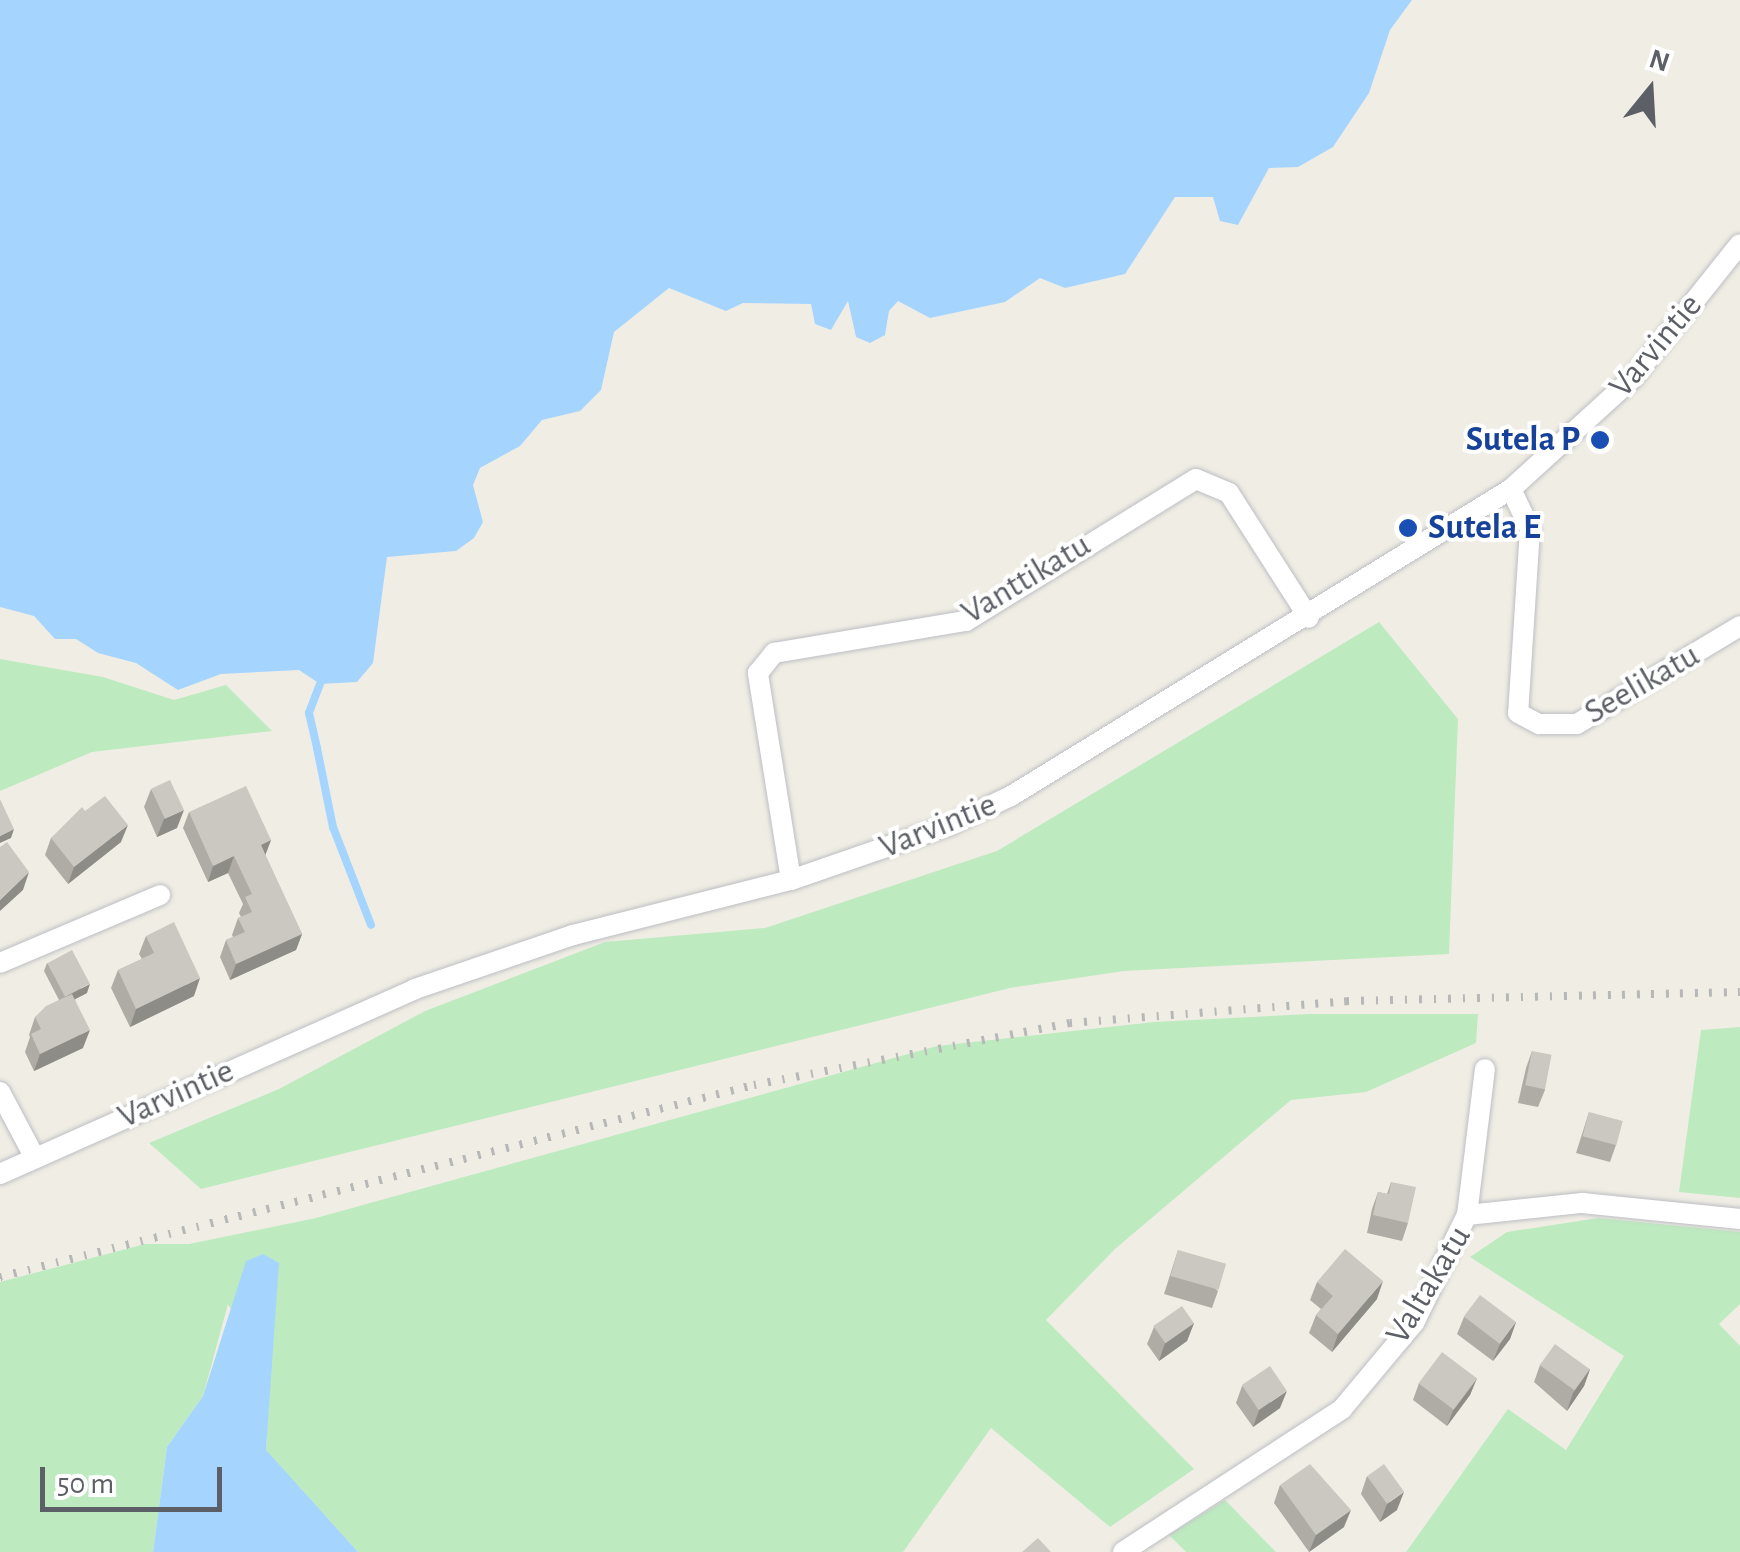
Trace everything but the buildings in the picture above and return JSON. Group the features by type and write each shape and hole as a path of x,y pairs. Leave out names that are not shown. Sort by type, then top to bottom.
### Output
{"street":[{"name":"Varvintie","path":"0,1174 316,1030 470,969 572,935 791,880 950,824 1011,796 1309,618 1512,490 1633,378 1740,244"},
{"name":"Vanttikatu","path":"791,880 758,673 774,653 966,620 1196,479 1229,494 1309,618"},
{"name":"Seelikatu","path":"1512,490 1530,529 1518,713 1539,724 1577,724 1614,707 1740,626"},
{"path":"0,964 160,895"},
{"path":"1468,1215 1485,1070"},
{"path":"0,1092 35,1158"},
{"name":"Valtakatu","path":"1123,1552 1342,1409 1414,1323 1468,1215 1582,1203 1740,1220"}],"green space":[{"path":"1379,622 1458,719 1449,954 1124,971 1010,988 201,1189 149,1143 279,1089 425,1011 605,942 765,928 997,851"},
{"path":"0,659 103,677 174,700 226,685 272,731 92,752 0,791"},
{"path":"1309,1014 1478,1014 1476,1043 1366,1092 1291,1100 1115,1249 1046,1320 1194,1469 1110,1527 991,1428 903,1552 358,1552 266,1451 270,1377 228,1304 203,1396 167,1447 153,1552 0,1552 0,1282 145,1244 189,1244 316,1218 937,1046 1154,1022"},
{"path":"1740,1027 1740,1198 1679,1192 1701,1030"},
{"path":"1598,1218 1740,1232 1740,1304 1719,1324 1740,1346 1740,1552 1406,1552 1508,1409 1566,1450 1624,1356 1470,1257 1507,1232"},
{"path":"1225,1500 1276,1552 1186,1552 1169,1535"}],"water":[{"path":"0,0 1412,0 1390,30 1369,93 1333,147 1298,167 1269,168 1238,225 1220,221 1213,197 1175,197 1125,274 1065,288 1040,278 1005,302 930,318 898,301 889,311 885,335 870,343 856,337 848,301 831,330 815,324 811,304 743,303 726,311 669,288 614,332 601,390 580,411 542,420 520,446 480,468 473,485 483,522 474,538 456,551 387,557 373,663 357,682 320,684 299,670 221,674 178,690 136,663 98,653 76,639 55,639 34,616 0,607"},
{"path":"263,1254 279,1263 266,1450 358,1552 153,1552 167,1447 203,1396 246,1261"}],"waterway":[{"path":"320,684 309,713 333,827 371,925"}],"railway":[{"path":"0,1277 754,1085 1070,1023 1347,1001 1740,992"}],"place":[{"name":"Sutela P","path":"1600,440"},
{"name":"Sutela E","path":"1408,528"}]}
